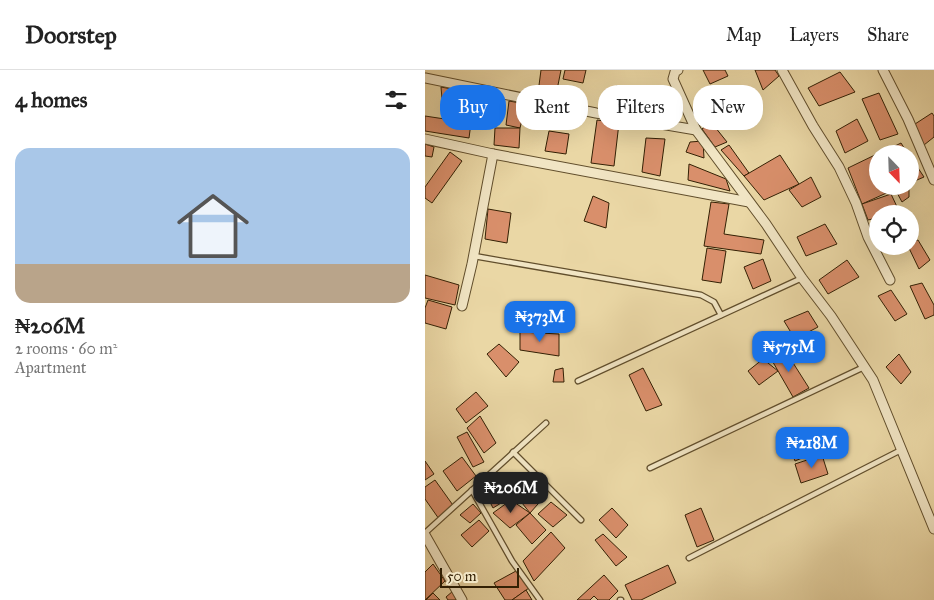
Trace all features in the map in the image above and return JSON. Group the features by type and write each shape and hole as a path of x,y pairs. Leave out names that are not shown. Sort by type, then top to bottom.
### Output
{"street":[{"path":"782,70 813,126 839,167 856,203 868,237 890,280"},
{"path":"883,70 908,119 934,180"},
{"path":"675,71 673,79 693,123"},
{"path":"425,78 596,113 693,129"},
{"path":"696,130 831,316 873,380 934,529"},
{"path":"425,139 493,154 749,202"},
{"path":"462,306 474,256 493,154"},
{"path":"425,534 462,600"}],"lane":[{"path":"474,256 701,295 714,302 721,315"},
{"path":"578,381 802,278"},
{"path":"650,468 864,367"},
{"path":"425,534 546,423"},
{"path":"689,558 901,450"},
{"path":"513,452 581,520"},
{"path":"472,490 512,561 539,600"}],"building":[{"path":"541,70 561,70 558,85 539,85"},
{"path":"565,70 586,70 583,83 563,79"},
{"path":"703,70 725,70 728,76 710,84"},
{"path":"755,70 775,70 779,76 763,90 763,85 761,85"},
{"path":"840,72 855,92 819,106 808,88"},
{"path":"879,93 898,134 880,140 862,99"},
{"path":"509,101 516,102 516,127 506,125"},
{"path":"932,113 934,116 934,137 924,145 915,124"},
{"path":"425,116 440,118 440,130 470,130 469,138 425,131"},
{"path":"857,119 868,141 845,153 836,131"},
{"path":"598,120 598,130 618,130 614,166 591,163"},
{"path":"516,128 516,130 520,130 519,148 494,145 495,130"},
{"path":"703,130 717,130 727,142 715,147"},
{"path":"549,131 569,134 566,154 545,151"},
{"path":"646,138 665,139 660,176 642,172"},
{"path":"703,141 704,158 686,152 690,142"},
{"path":"425,144 434,147 432,157 425,156"},
{"path":"729,145 749,173 744,176 721,150"},
{"path":"450,152 462,161 432,203 425,198 425,187"},
{"path":"780,155 799,184 764,200 744,176"},
{"path":"869,158 869,195 882,195 862,204 848,168"},
{"path":"689,164 726,179 730,191 688,180"},
{"path":"919,170 924,177 919,179"},
{"path":"811,177 821,197 802,207 789,190"},
{"path":"891,195 896,205 869,205 868,220 862,204"},
{"path":"898,195 909,195 909,197 902,202"},
{"path":"593,196 609,203 606,228 584,221"},
{"path":"711,202 729,204 724,234 764,240 761,254 704,246"},
{"path":"488,209 511,213 507,243 485,239"},
{"path":"825,224 837,244 806,256 797,237"},
{"path":"919,242 930,260 919,269 912,255 919,255"},
{"path":"707,248 726,251 721,283 702,280"},
{"path":"763,259 771,281 753,289 744,267"},
{"path":"847,260 859,277 828,294 819,280"},
{"path":"425,275 459,285 455,305 425,298"},
{"path":"922,283 934,305 934,315 925,319 910,286"},
{"path":"891,290 907,314 895,321 878,296"},
{"path":"428,300 452,307 446,329 425,323 425,308"},
{"path":"808,311 818,327 795,339 784,321"},
{"path":"520,332 559,334 559,356 520,350"},
{"path":"499,344 519,362 506,377 487,354"},
{"path":"783,347 809,388 793,397 770,357"},
{"path":"899,354 911,372 901,384 886,367"},
{"path":"763,359 778,371 759,385 748,371"},
{"path":"563,368 564,382 553,382 555,370"},
{"path":"643,368 662,405 646,411 629,375"},
{"path":"476,392 488,406 466,423 456,409"},
{"path":"480,416 496,443 484,453 467,428"},
{"path":"806,431 816,452 795,461 787,440"},
{"path":"467,432 484,462 473,467 457,437"},
{"path":"822,455 828,474 801,483 795,464"},
{"path":"462,457 476,476 457,491 443,471"},
{"path":"425,461 434,474 425,480"},
{"path":"497,476 514,495 493,508 484,490"},
{"path":"435,480 455,508 439,519 425,499 425,487"},
{"path":"535,483 546,495 530,513 518,498"},
{"path":"511,500 530,513 510,528 493,513"},
{"path":"551,502 567,515 553,527 538,514"},
{"path":"473,504 481,513 470,523 460,515"},
{"path":"612,508 628,525 616,538 599,520"},
{"path":"701,508 714,540 697,547 685,515"},
{"path":"530,513 546,530 532,544 516,525"},
{"path":"479,520 489,531 472,547 461,535"},
{"path":"551,532 565,548 534,581 523,561"},
{"path":"603,534 627,557 616,566 595,540"},
{"path":"433,564 445,581 425,600 425,572"},
{"path":"668,565 676,583 641,600 632,600 625,585"},
{"path":"516,571 529,588 512,600 505,600 494,583"},
{"path":"604,575 618,591 609,600 598,600 594,596 590,600 577,600"},
{"path":"526,590 532,600 512,600"},
{"path":"453,591 458,598 448,600 446,597"},
{"path":"433,593 440,600 426,600"}]}
